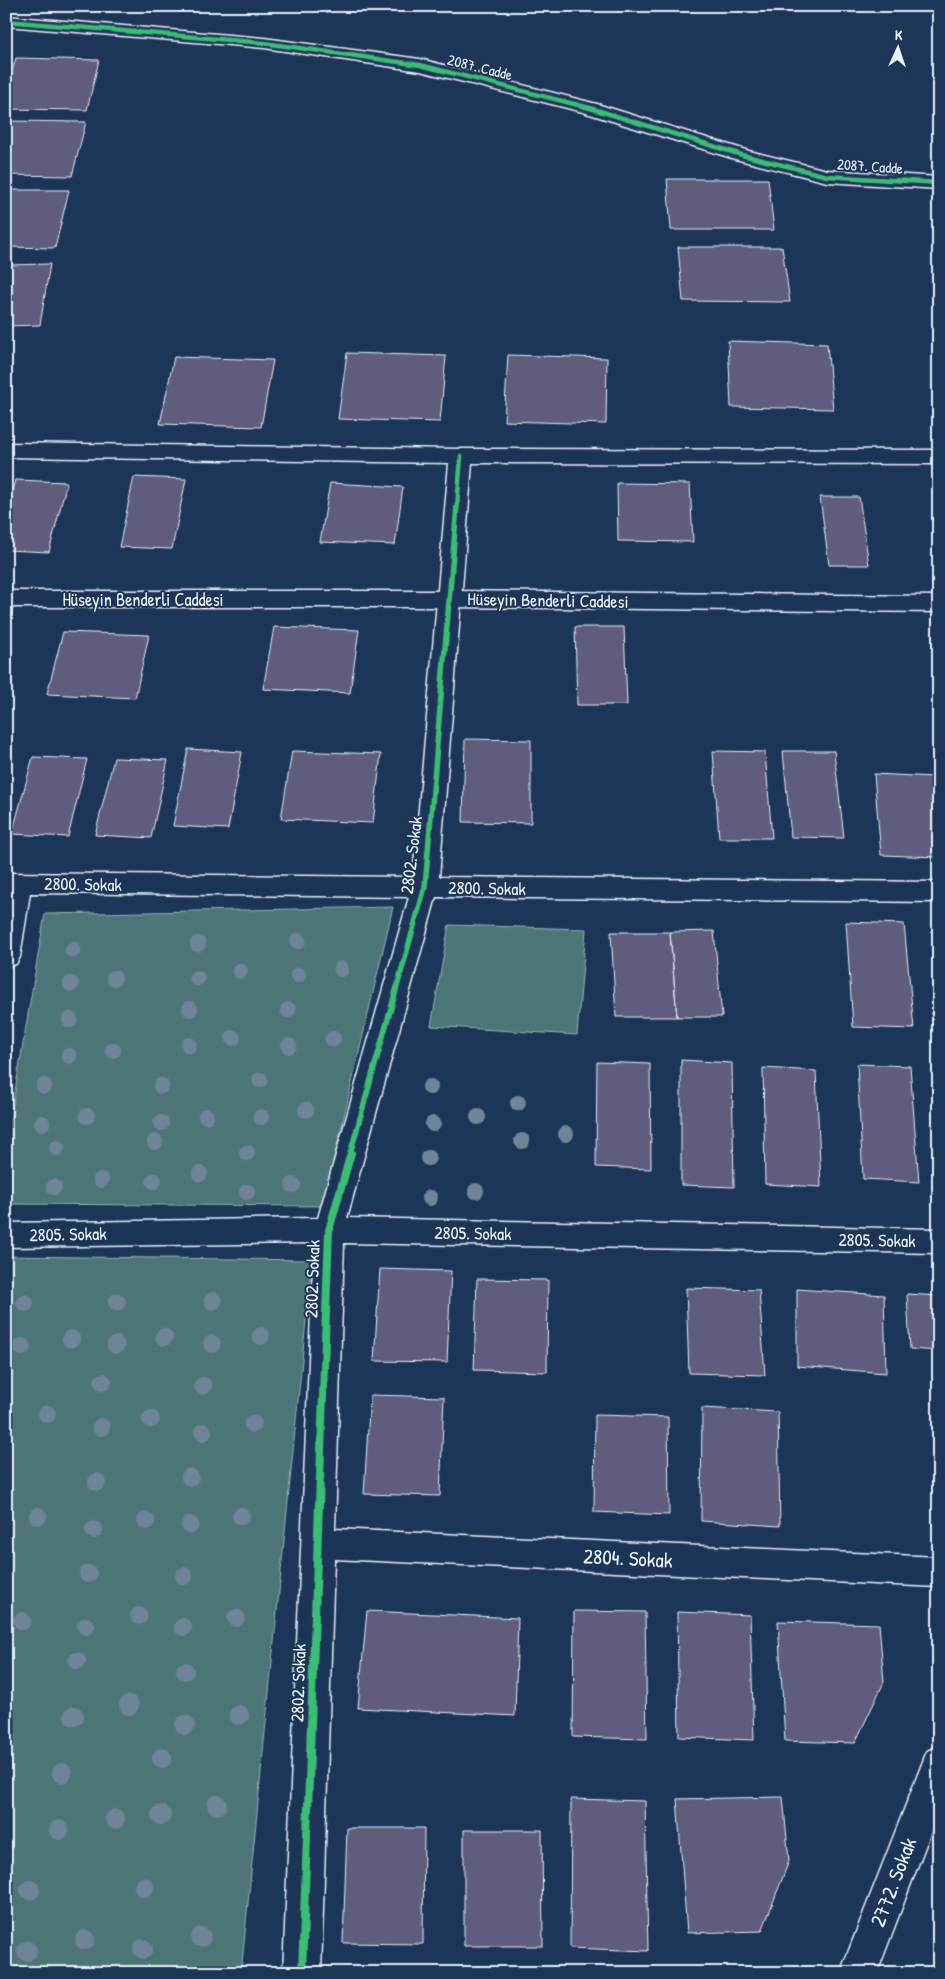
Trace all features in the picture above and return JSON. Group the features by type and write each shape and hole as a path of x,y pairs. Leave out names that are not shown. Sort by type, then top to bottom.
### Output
{"street":[{"name":"2087. Cadde","path":"6,21 264,43 420,65 590,108 742,155 827,176 939,183"},
{"path":"6,450 461,456 939,457"},
{"name":"2802. Sokak","path":"302,1973 329,1230 425,887 461,456"},
{"name":"Hüseyin Benderli Caddesi","path":"6,599 450,599 939,604"},
{"path":"6,957 12,883"},
{"name":"2800. Sokak","path":"12,883 939,892"},
{"name":"2805. Sokak","path":"6,1236 329,1230 939,1241"},
{"name":"2804. Sokak","path":"318,1543 939,1572"},
{"name":"2772. Sokak","path":"858,1973 939,1763"}],"green space":[{"path":"393,907 323,1206 6,1204 6,1144 45,914"},
{"path":"449,925 586,929 577,1035 431,1026"},
{"path":"6,1256 312,1260 241,1973 6,1973"}],"building":[{"path":"16,58 99,60 87,110 6,109 6,91"},
{"path":"6,121 86,122 72,176 6,175"},
{"path":"667,179 768,179 774,230 671,230"},
{"path":"6,190 69,190 55,248 6,247"},
{"path":"678,247 782,247 790,302 683,301"},
{"path":"50,264 40,325 6,326 6,265"},
{"path":"728,341 827,344 833,409 731,407"},
{"path":"347,353 446,356 440,422 338,419"},
{"path":"508,355 607,358 606,424 504,421"},
{"path":"174,357 273,360 261,427 160,424"},
{"path":"134,477 186,479 172,549 119,547"},
{"path":"15,480 67,482 49,552 6,550 6,513"},
{"path":"330,483 403,487 395,545 320,542"},
{"path":"617,483 690,484 693,542 618,541"},
{"path":"820,497 859,497 869,565 829,565"},
{"path":"274,627 359,630 350,693 263,689"},
{"path":"575,627 624,627 627,705 577,705"},
{"path":"63,632 149,635 135,698 47,694"},
{"path":"465,739 531,740 531,823 463,822"},
{"path":"188,749 242,752 228,829 173,826"},
{"path":"292,751 381,754 373,823 281,819"},
{"path":"713,751 765,752 772,838 719,838"},
{"path":"783,751 834,751 844,838 791,837"},
{"path":"33,757 87,759 68,837 12,834"},
{"path":"114,758 168,760 151,838 95,835"},
{"path":"874,774 933,777 939,857 881,855"},
{"path":"846,922 904,924 914,1029 853,1027"},
{"path":"714,931 722,1017 677,1017 670,932"},
{"path":"611,932 670,932 677,1017 616,1017"},
{"path":"681,1060 732,1063 734,1187 681,1185"},
{"path":"597,1062 650,1064 651,1169 596,1167"},
{"path":"857,1064 910,1066 919,1182 863,1179"},
{"path":"763,1068 816,1071 821,1187 765,1184"},
{"path":"380,1269 451,1271 447,1362 374,1361"},
{"path":"477,1279 548,1280 547,1372 474,1370"},
{"path":"686,1288 759,1290 765,1375 689,1373"},
{"path":"797,1289 884,1295 886,1373 797,1366"},
{"path":"907,1294 939,1296 939,1351 910,1349"},
{"path":"370,1395 444,1397 440,1496 364,1494"},
{"path":"702,1408 778,1412 780,1526 701,1521"},
{"path":"595,1415 668,1417 669,1515 594,1512"},
{"path":"367,1611 518,1618 515,1716 358,1708"},
{"path":"574,1611 645,1612 647,1739 573,1737"},
{"path":"677,1612 750,1615 754,1740 679,1737"},
{"path":"778,1621 879,1624 884,1682 855,1743 785,1741"},
{"path":"783,1797 789,1861 762,1931 687,1933 677,1799"},
{"path":"571,1799 645,1801 648,1951 570,1948"},
{"path":"347,1828 424,1828 423,1944 343,1943"},
{"path":"464,1830 542,1830 543,1946 464,1946"}],"cycle path":[{"path":"6,21 264,43 420,65 590,108 742,155 827,176 939,183"},
{"path":"302,1973 329,1230 425,887 461,456"}]}
